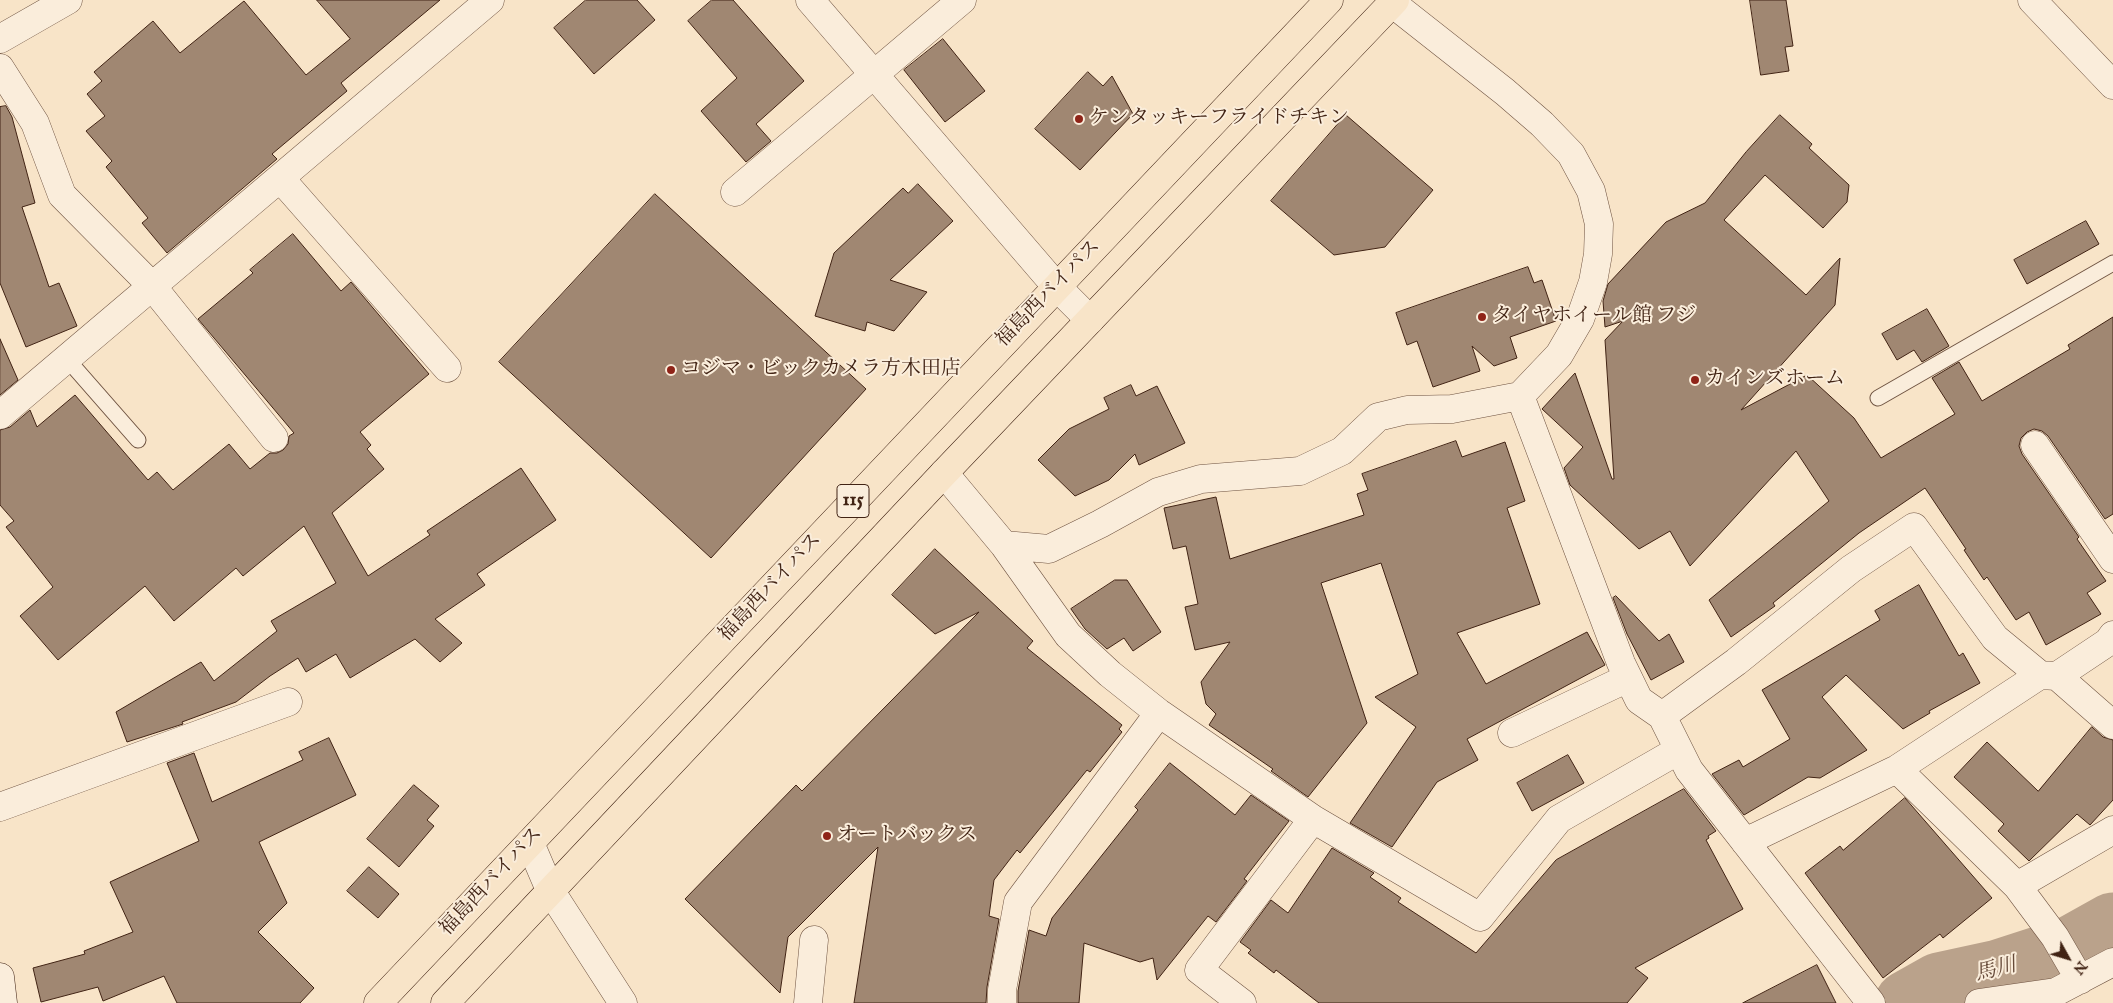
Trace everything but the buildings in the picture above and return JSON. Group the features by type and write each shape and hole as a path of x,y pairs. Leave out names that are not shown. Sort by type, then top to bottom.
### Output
{"highway":[{"name":"福島西バイパス","path":"378,1003 1329,0"},
{"name":"115","path":"445,1003 944,473 1394,1"}],"street":[{"path":"0,40 68,0"},
{"path":"0,415 490,0"},
{"path":"810,0 1056,286 1090,320"},
{"path":"735,192 962,0"},
{"path":"2032,0 2113,85"},
{"path":"1004,545 1048,549 1100,524 1158,492 1201,479 1300,471 1342,451 1378,417 1407,410 1452,409 1520,396 1559,355 1580,319 1594,282 1598,254 1599,224 1591,191 1571,154 1542,124 1506,92 1394,1"},
{"path":"0,68 35,123 62,195 152,286 274,438"},
{"path":"280,178 447,368"},
{"path":"1520,396 1621,663 1638,700 1662,716 1689,770 1870,1001"},
{"path":"2035,444 2113,559"},
{"path":"944,473 1004,545 1068,635 1110,674 1159,713 1313,819 1480,917 1560,818 1679,750"},
{"path":"1662,716 1736,662 1851,570 1914,527 1995,638 2048,675 2113,725"},
{"path":"1745,842 1897,769 2048,675 2108,642 2113,635"},
{"path":"1512,733 1628,678"},
{"path":"0,807 288,702"},
{"path":"1002,1003 1002,990 1018,902 1159,713"},
{"path":"1897,769 2017,886 2055,937 2075,972"},
{"path":"1242,1003 1199,970 1313,819"},
{"path":"2017,886 2113,830"},
{"path":"530,842 550,890 623,1003"},
{"path":"808,1003 814,940"},
{"path":"1980,1003 2056,992 2075,972 2113,962"},
{"path":"0,977 3,1003"}],"lane":[{"path":"1878,398 2113,263"},
{"path":"67,358 138,440"}],"waterway":[{"name":"馬川","path":"1907,1003 1939,985 1999,972 2070,949 2113,925"}],"place":[{"name":"ケンタッキーフライドチキン","path":"1079,119"},
{"name":"タイヤホイール館 フジ","path":"1482,317"},
{"name":"コジマ・ビックカメラ方木田店","path":"671,370"},
{"name":"カインズホーム","path":"1695,380"},
{"name":"オートバックス","path":"827,836"}]}
